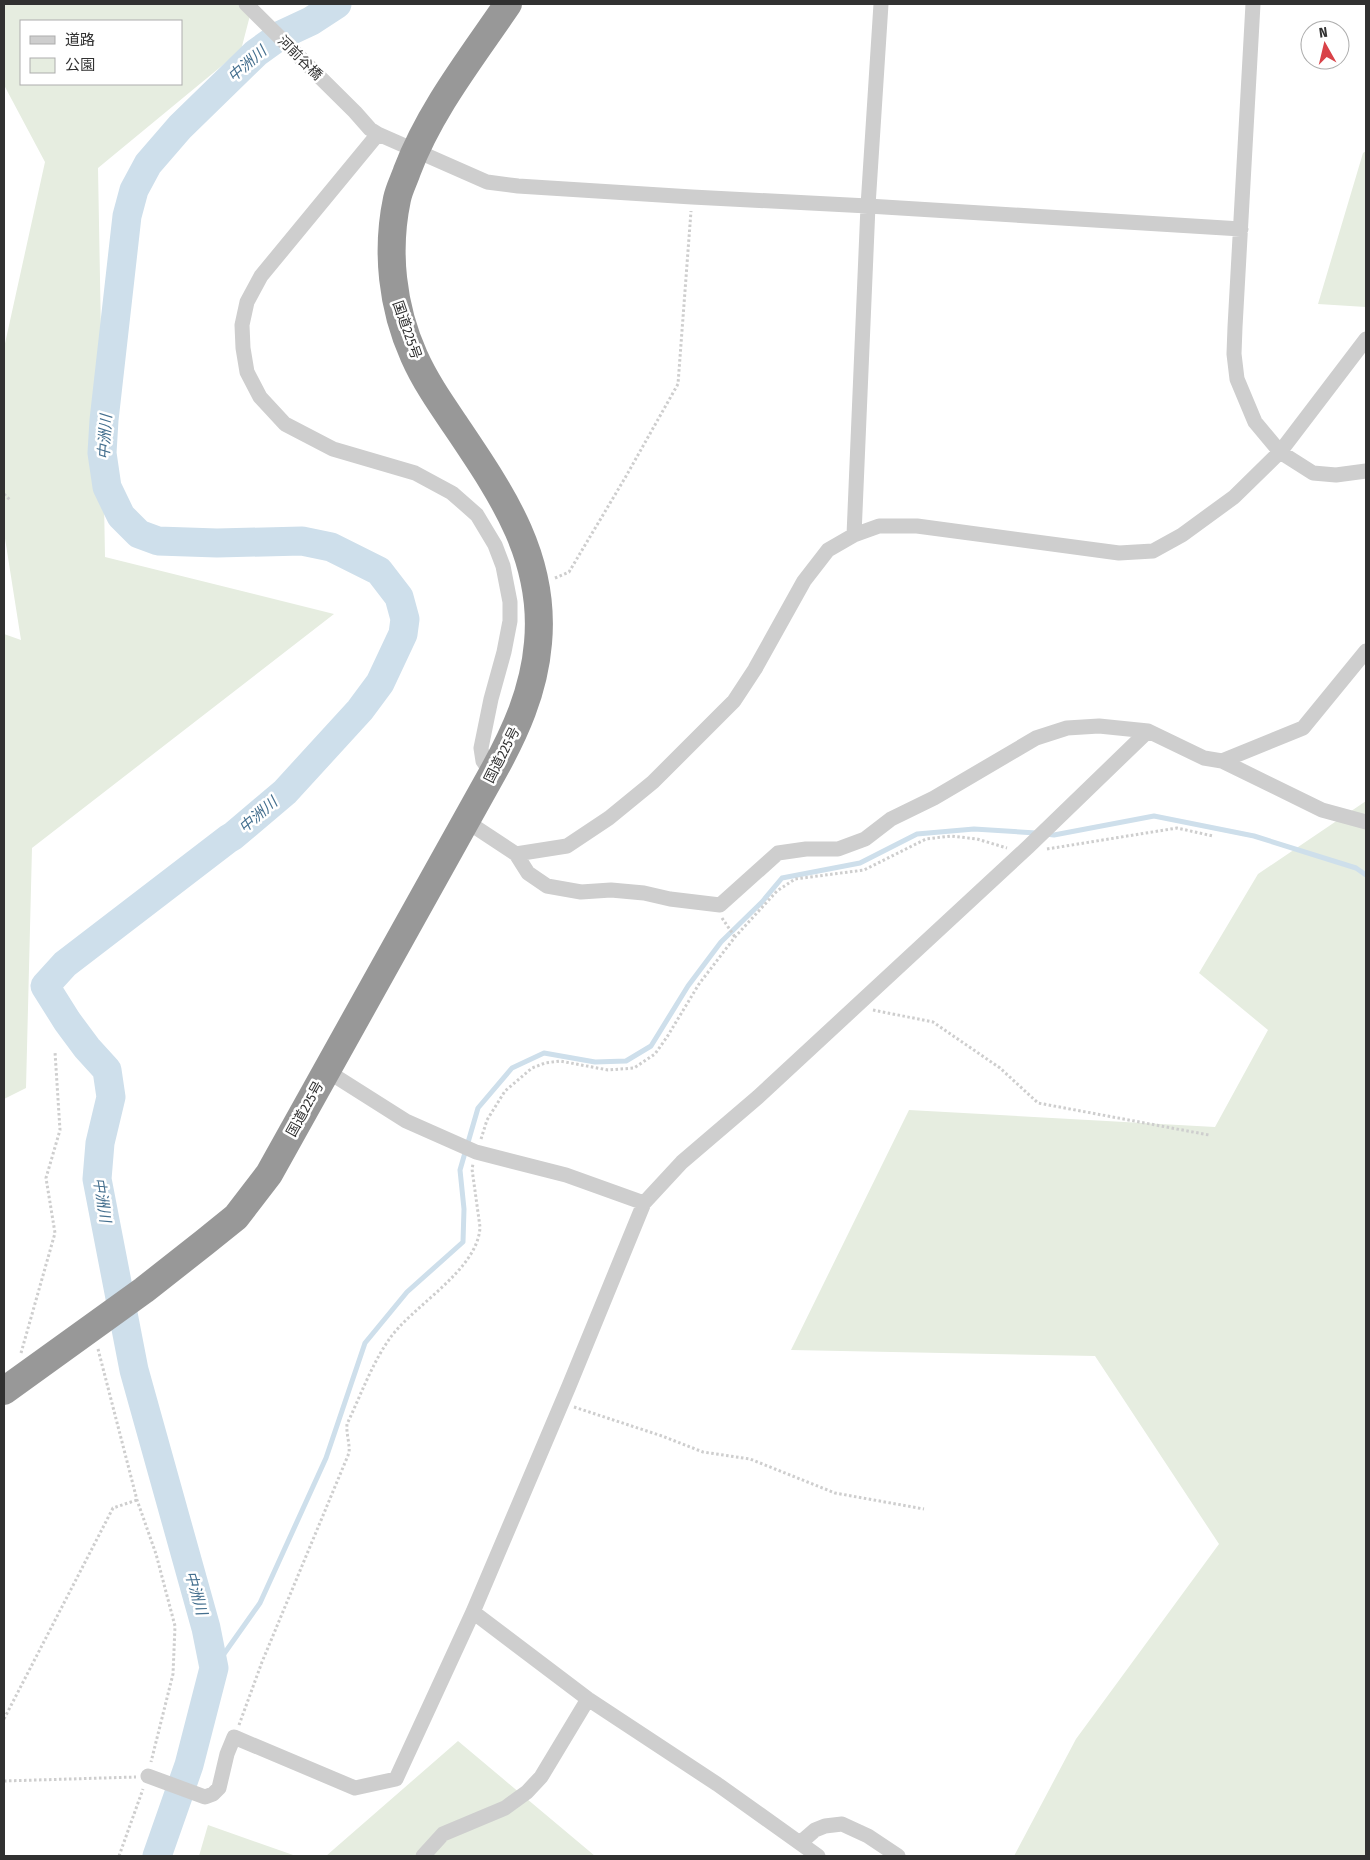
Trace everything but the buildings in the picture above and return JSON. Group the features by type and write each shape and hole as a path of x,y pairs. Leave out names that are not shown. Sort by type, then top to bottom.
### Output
{"highway":[{"name":"国道225号","path":"8,1388 144,1290 236,1217 269,1174 513,735 531,687 539,624 536,585 527,551 514,519 497,488 438,399 414,357 395,298 392,270 397,197 415,150 437,109 508,4"}],"street":[{"name":"河前谷橋","path":"246,4 370,129 487,182 518,186 692,197 1241,229"},
{"path":"854,535 868,206 881,4"},
{"path":"1254,4 1234,354 1237,379 1255,422 1280,452 1313,473 1336,475 1366,471"},
{"path":"378,134 260,276 248,302 242,325 247,372 260,397 285,424 333,449 415,473 452,493 478,515 498,552 505,574 510,602 510,621 504,652 480,748 483,761 492,774"},
{"path":"516,854 566,846 609,818 653,782 734,701 759,662 804,581 828,550 854,535 879,526 917,526 1119,553 1153,552 1182,535 1234,496 1280,452 1366,340"},
{"path":"1222,761 1304,728 1366,651"},
{"path":"466,821 516,854 528,873 547,886 581,892 611,890 644,893 670,899 720,905 778,853 806,849 838,849 865,839 891,819 942,793 1036,738 1067,728 1100,726 1148,730 1204,758 1222,761 1322,810 1366,822"},
{"path":"150,1778 205,1797 213,1794 219,1788 227,1754 234,1737 355,1788 396,1779 473,1612 644,1203 682,1162 758,1097 1022,853 1148,730"},
{"path":"327,1071 406,1121 476,1152 566,1174 644,1203"},
{"path":"473,1612 588,1699 717,1784 818,1856"},
{"path":"423,1856 443,1834 505,1808 527,1792 541,1777 588,1699"},
{"path":"800,1843 820,1828 842,1824 868,1836 898,1856"}],"path":[{"path":"536,585 569,572 678,384 692,197"},
{"path":"4,494 10,500"},
{"path":"234,1737 262,1662 349,1453 350,1443 346,1433 347,1424 377,1360 388,1341 406,1319 464,1264 476,1247 480,1227 472,1169 488,1120 505,1091 532,1068 545,1063 560,1061 608,1070 634,1068 655,1054 699,984 735,938 777,891 795,879 864,870 926,838 951,836 977,839 1022,853 1177,828 1213,836"},
{"path":"720,905 721,916 735,938"},
{"path":"855,1007 933,1022 1000,1068 1038,1103 1209,1135"},
{"path":"8,1388 55,1233 46,1178 60,1130 55,1052"},
{"path":"92,1326 137,1500 156,1554 175,1626 172,1674 150,1778 119,1856"},
{"path":"562,1403 662,1436 703,1452 750,1460 835,1493 924,1509"},
{"path":"4,1719 112,1508 137,1500"},
{"path":"4,1781 150,1778"}],"green space":[{"path":"4,4 253,4 241,50 98,168 105,557 334,614 32,848 26,1088 4,1099 4,634 21,640 4,532 4,348 45,162 4,85"},
{"path":"1366,151 1366,307 1318,304 1363,153"},
{"path":"1366,801 1366,1856 1014,1856 1076,1739 1219,1544 1095,1356 791,1350 909,1110 1215,1127 1268,1030 1199,973 1258,874"},
{"path":"458,1741 595,1856 326,1856"},
{"path":"208,1825 296,1856 199,1856"}],"waterway":[{"name":"中洲川","path":"157,1856 189,1765 214,1668 206,1628 134,1370 97,1179 100,1143 111,1097 107,1070 87,1048 67,1021 45,986 65,964 233,836 285,792 360,710 380,683 403,634 405,619 399,597 379,571 331,547 302,541 217,543 158,541 139,534 121,516 107,487 102,453 127,216 134,190 148,164 180,127 256,53 281,35 311,21 337,4"},
{"path":"1045,834 1054,835 1154,816 1254,836 1356,868 1366,875"},
{"path":"214,1668 260,1603 326,1458 365,1343 407,1292 463,1242 464,1209 460,1170 478,1108 512,1068 544,1053 595,1062 626,1061 651,1046 688,986 721,942 762,902 782,878 860,863 917,834 974,829 1036,833"}]}
